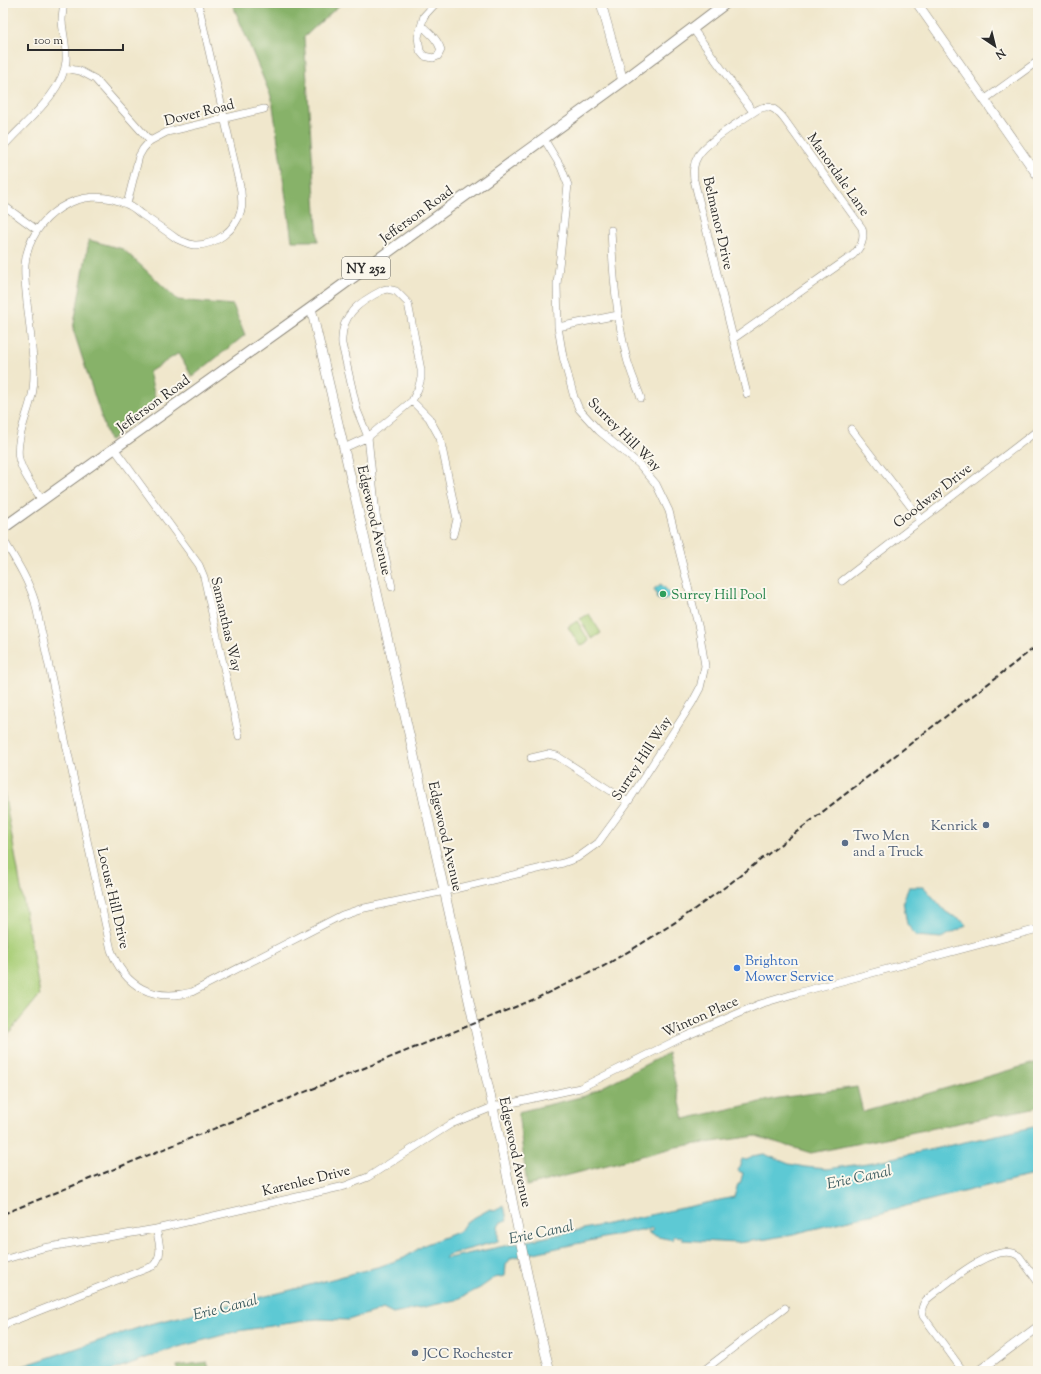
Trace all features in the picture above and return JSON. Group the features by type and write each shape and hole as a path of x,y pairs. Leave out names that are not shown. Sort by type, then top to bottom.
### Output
{"main road":[{"name":"Jefferson Road","path":"3,528 544,139 726,3"}],"street":[{"path":"3,147 48,98 59,82 65,68 66,55 62,21 64,3"},
{"path":"42,500 23,469 18,451 34,386 34,370 24,270 29,246 37,230 51,214 63,206 79,199 100,197 127,204 176,239 194,244 211,242 220,238 233,227 241,210 241,191 198,3"},
{"path":"422,26 424,16 436,3"},
{"path":"601,3 623,81"},
{"path":"917,3 1038,176"},
{"path":"693,29 753,112"},
{"path":"984,100 1038,61"},
{"path":"65,68 80,71 95,79 150,141"},
{"name":"Manordale Lane","path":"733,338 853,255 862,245 863,240 862,228 778,111 765,106 753,112"},
{"name":"Dover Road","path":"127,204 139,156 150,141 167,132 264,109"},
{"name":"Belmanor Drive","path":"747,394 694,180 693,170 696,160 704,147 753,112"},
{"name":"Surrey Hill Way","path":"444,890 563,863 578,858 598,843 628,802 692,703 700,688 705,666 699,629 668,511 656,484 639,464 599,431 579,408 574,397 562,357 558,327 557,284 568,185 560,167 544,139"},
{"path":"3,205 37,230"},
{"path":"611,230 613,270 618,315 626,355 641,398"},
{"path":"344,448 368,437 412,401 418,389 421,378 421,370 408,303 396,291 387,289 367,300 351,312 346,320 342,334 342,344 357,410 368,437 376,514 392,587"},
{"name":"Edgewood Avenue","path":"311,308 493,1107 528,1279 550,1371"},
{"path":"558,327 618,315"},
{"path":"412,401 429,418 440,438 457,519 453,534"},
{"path":"850,429 921,520"},
{"name":"Goodway Drive","path":"842,581 1038,430"},
{"name":"Samanthas Way","path":"114,448 199,565 204,577 239,736"},
{"name":"Locust Hill Drive","path":"3,539 23,572 35,602 111,950 122,972 133,982 147,991 159,995 180,995 192,992 342,915 360,908 444,890"},
{"path":"531,758 548,754 557,756 628,802"},
{"name":"Winton Place","path":"493,1107 580,1088 679,1039 760,1004 796,993 1038,929"},
{"name":"Karenlee Drive","path":"3,1260 43,1248 156,1229 345,1186 368,1177 451,1124 493,1107"},
{"path":"3,1327 8,1323 153,1266 158,1262 160,1256 160,1246 156,1229"},
{"path":"963,1371 923,1316 921,1311 926,1300 975,1263 987,1257 1009,1252 1015,1253 1019,1256 1038,1282"},
{"path":"703,1371 785,1308"},
{"path":"979,1371 1038,1327"}],"green space":[{"path":"232,3 342,3 304,37 318,241 292,241 272,99"},
{"path":"89,240 123,249 178,300 233,305 245,335 192,377 179,353 149,372 157,405 109,441 73,329"},
{"path":"589,614 601,633 592,639 580,619"},
{"path":"577,621 589,641 580,646 568,627"},
{"path":"3,787 40,995 3,1040"},
{"path":"668,1053 684,1119 779,1098 857,1087 863,1112 1038,1062 1038,1107 811,1153 756,1136 676,1147 527,1186 518,1112 585,1096"},
{"path":"207,1362 210,1371 178,1371 177,1366"}],"water":[{"name":"Surrey Hill Pool","path":"661,584 669,592 669,598 662,601 656,598 657,596 654,589"},
{"path":"909,887 924,887 946,912 964,922 966,926 941,938 916,936 907,924 903,901"},
{"name":"Erie Canal","path":"1038,1126 1038,1174 793,1234 737,1243 682,1240 682,1237 674,1236 673,1240 648,1233 653,1230 651,1228 649,1230 640,1230 511,1258 506,1265 505,1276 494,1278 480,1288 456,1300 393,1314 383,1309 348,1320 317,1319 238,1331 171,1349 110,1371 8,1371 150,1324 287,1291 381,1266 404,1258 424,1245 460,1231 466,1222 490,1209 495,1211 504,1205 507,1220 501,1222 498,1227 498,1241 448,1255 445,1258 734,1197 743,1173 738,1171 742,1159 747,1160 752,1156 764,1154 789,1164 827,1169 874,1162"}],"railway":[{"path":"3,1214 535,999 604,966 682,918 728,885 1038,645"}],"place":[{"name":"Surrey Hill Pool","path":"663,594"},
{"name":"Kenrick","path":"986,825"},
{"name":"Two Men and a Truck","path":"845,843"},
{"name":"Brighton Mower Service","path":"737,968"},
{"name":"JCC Rochester","path":"415,1353"}]}
